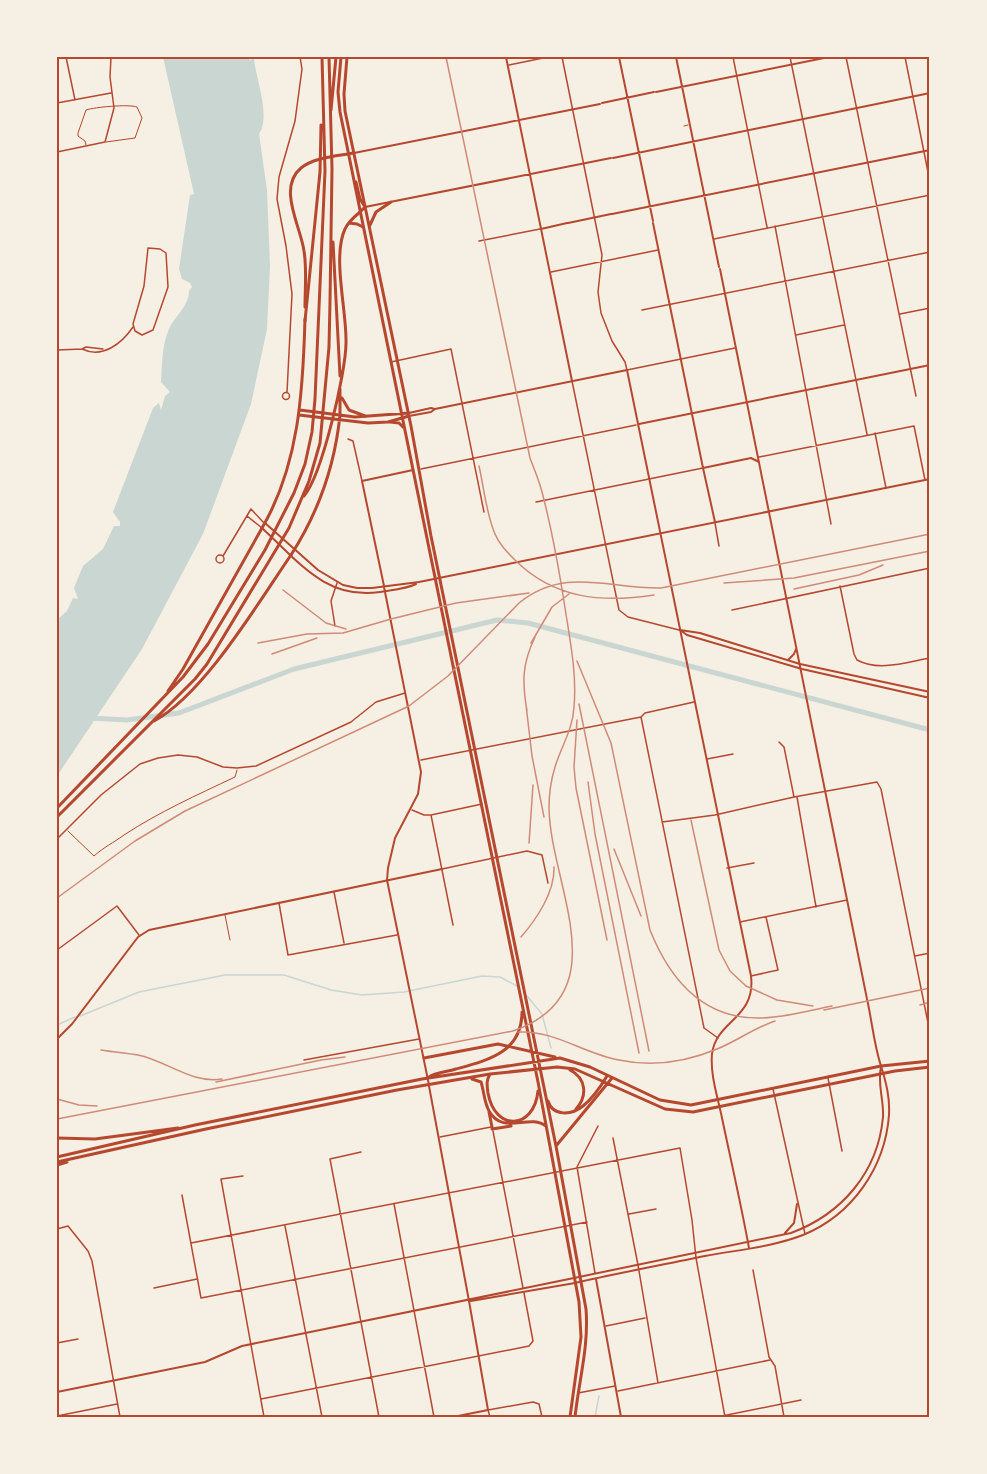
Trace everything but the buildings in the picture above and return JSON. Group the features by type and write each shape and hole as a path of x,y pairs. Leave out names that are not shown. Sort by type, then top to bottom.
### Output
{"main road":[{"path":"57,818 195,679 218,649 289,528 302,500 314,466 321,432 329,347 332,169 329,57"},
{"path":"330,120 336,57"},
{"path":"341,57 338,102 540,1083 575,1281 582,1329 570,1417"},
{"path":"347,57 344,94 354,153 420,469 429,537 520,994 556,1146 580,1279 588,1331 575,1417"},
{"path":"506,57 572,381"},
{"path":"619,57 715,522"},
{"path":"580,1279 596,1279 749,1248 805,1234 824,1224 843,1210 858,1194 874,1169 885,1138 888,1115 889,1102 885,1073 881,1066 676,57"},
{"path":"149,713 178,676 265,523 285,478 300,410 305,321 305,254 291,203 291,186 303,166 349,154 829,57"},
{"path":"57,808 183,677 208,644 265,550 299,482 312,432 315,399 322,171 321,58"},
{"path":"302,500 309,491 318,469 345,357 346,334 341,248 345,229 365,207 930,93"},
{"path":"541,229 930,150"},
{"path":"305,321 322,171"},
{"path":"354,178 360,199 365,207"},
{"path":"370,230 370,222 376,212 391,202"},
{"path":"150,723 161,717 200,680 229,645 295,549 319,500 332,460 341,396 332,213"},
{"path":"349,224 363,227"},
{"path":"638,424 930,365"},
{"path":"300,410 340,415 402,416 431,412 435,409 627,370 727,868 751,976 752,989 748,1003 718,1038 712,1056 749,1248"},
{"path":"341,396 349,410 365,416"},
{"path":"299,415 399,423 405,430"},
{"path":"388,422 402,416"},
{"path":"751,458 757,450"},
{"path":"703,468 751,458 759,462"},
{"path":"413,470 362,481 420,760 420,783 411,810 395,838 387,880 424,1058 488,1410 453,1417"},
{"path":"265,523 318,570 337,583 357,588 384,587 419,582 930,479"},
{"path":"262,528 317,578 335,589 357,593 385,592 410,587 419,582"},
{"path":"680,630 700,633 800,664 930,692"},
{"path":"680,630 687,635 801,669 930,698"},
{"path":"788,660 794,654 797,646"},
{"path":"57,1040 140,936 155,927 441,869"},
{"path":"427,1078 433,1074 496,1056 509,1048 519,1034 522,1013 520,994"},
{"path":"424,1058 498,1044 583,1064 671,1103 691,1105 881,1066 930,1061"},
{"path":"57,1157 195,1125 427,1078 560,1058"},
{"path":"469,1301 524,1293 595,1274 782,1235 821,1219 845,1200 859,1184 878,1144 883,1116 879,1074 881,1066"},
{"path":"563,1067 578,1075 584,1087 583,1100 573,1112"},
{"path":"57,1163 206,1129 490,1074 563,1067 575,1069 665,1109 693,1112 879,1074 930,1067"},
{"path":"487,1069 482,1082 492,1128 537,1121 546,1126"},
{"path":"490,1074 486,1082 490,1104 505,1120 518,1120 529,1116 536,1106 540,1083"},
{"path":"556,1146 609,1077"},
{"path":"464,1078 482,1082"},
{"path":"540,1083 552,1109 563,1114 573,1112 583,1106 606,1082"},
{"path":"489,1110 500,1121 514,1124"},
{"path":"57,1138 95,1139 195,1125"},
{"path":"782,1235 794,1223 796,1204"},
{"path":"596,1279 621,1417"},
{"path":"57,1392 205,1362 235,1348 252,1344 523,1289 575,1281"}],"street":[{"path":"66,57 75,100"},
{"path":"57,152 105,142 114,108 111,57"},
{"path":"287,392 292,290 277,199 279,177 295,121 302,69 300,57"},
{"path":"508,65 548,57"},
{"path":"562,57 602,261 598,292 601,313 627,370 735,348"},
{"path":"733,57 767,227"},
{"path":"790,57 867,434"},
{"path":"846,57 916,396"},
{"path":"905,57 930,182"},
{"path":"57,103 112,93"},
{"path":"713,239 930,195"},
{"path":"775,226 831,524"},
{"path":"479,241 541,229"},
{"path":"57,350 101,351 121,343 133,326 144,286 148,248 160,249 166,253 168,291 153,330 142,335 133,326"},
{"path":"550,272 659,250"},
{"path":"642,310 930,252"},
{"path":"900,314 930,308"},
{"path":"795,335 844,325"},
{"path":"391,362 451,349 484,512"},
{"path":"572,381 619,608 623,614 634,618 680,630"},
{"path":"420,469 638,424"},
{"path":"758,457 914,426 926,480"},
{"path":"875,433 886,488"},
{"path":"348,439 353,441 356,449 362,481"},
{"path":"536,502 703,468"},
{"path":"223,556 251,509 265,523"},
{"path":"247,516 262,528"},
{"path":"715,522 719,546"},
{"path":"732,610 929,568 930,580"},
{"path":"335,626 330,601 337,583"},
{"path":"840,586 857,660 871,665 885,666 930,657"},
{"path":"57,839 101,795 140,764 178,755 197,757 223,767 256,766 351,722 376,702 406,693"},
{"path":"420,760 641,717 645,713 694,702"},
{"path":"641,717 704,1028 718,1038"},
{"path":"778,742 784,747 796,797 816,907"},
{"path":"706,760 733,754"},
{"path":"662,822 717,814 877,782 882,789 930,1033"},
{"path":"411,810 431,815 489,803"},
{"path":"431,815 453,925"},
{"path":"441,869 534,851 542,855 548,883"},
{"path":"727,868 754,863"},
{"path":"334,891 344,945"},
{"path":"740,922 847,900"},
{"path":"279,903 288,955 398,935"},
{"path":"57,950 117,906 140,936"},
{"path":"751,976 778,970 766,917"},
{"path":"914,956 930,953"},
{"path":"926,1011 930,1010"},
{"path":"304,1060 420,1039"},
{"path":"828,1077 842,1151"},
{"path":"773,1088 796,1204 805,1234"},
{"path":"595,1274 577,1167 598,1126"},
{"path":"261,1399 529,1346 533,1341 492,1128 438,1137"},
{"path":"613,1138 658,1383"},
{"path":"191,1243 680,1148 695,1253 725,1416"},
{"path":"325,1160 361,1152"},
{"path":"330,1159 378,1417"},
{"path":"243,1176 221,1179 264,1417"},
{"path":"182,1195 201,1298 587,1222"},
{"path":"394,1203 434,1417"},
{"path":"628,1214 656,1209"},
{"path":"285,1225 322,1417"},
{"path":"57,1229 68,1226 88,1251 92,1261 120,1417"},
{"path":"753,1270 770,1360 775,1366 784,1417"},
{"path":"154,1288 198,1279"},
{"path":"604,1326 646,1318"},
{"path":"57,1343 78,1339"},
{"path":"617,1391 770,1360"},
{"path":"572,1394 616,1386"},
{"path":"717,1417 801,1400"},
{"path":"57,1416 118,1403"},
{"path":"490,1417 488,1410 538,1403 542,1417"}],"lane":[{"path":"86,146 78,133 86,110 96,107 114,108 135,105 140,109 142,118 135,138 105,142"},
{"path":"684,120 689,119"},
{"path":"684,126 690,124"},
{"path":"634,130 639,129"},
{"path":"635,135 640,134"},
{"path":"67,829 94,856 105,845 122,837 140,824 235,777 237,768"},
{"path":"224,914 230,940"}],"shaded area":[{"path":"163,57 249,57 249,60 254,59 264,118 259,134 267,190 270,266 267,329 251,404 203,534 142,649 57,776 57,620 67,611 73,598 78,599 74,588 83,566 103,549 114,526 120,526 113,512 153,408 159,403 161,410 165,396 170,392 161,382 165,341 192,287 190,283 182,279 179,269 190,195 194,194"}],"waterway":[{"path":"90,718 127,720 179,713 294,669 497,620 528,623 930,730"},
{"path":"80,1016 139,992 225,975 284,975 331,990 362,995 404,992 482,976 500,977 517,986"},
{"path":"527,996 542,1014 551,1048"},
{"path":"57,1025 75,1017"},
{"path":"595,1417 599,1396"}],"railway":[{"path":"57,1119 513,1031 545,1014 564,991 572,964 572,935 552,838 549,803 550,787 557,760 573,715 575,682 572,657 552,535 541,488 530,458 446,57"},
{"path":"479,466 489,518 497,538 509,554 530,573 546,583 580,595 597,598 654,595"},
{"path":"57,898 135,841 185,811 409,706 448,676 519,603 536,592 553,585 570,582 661,588 930,534"},
{"path":"724,583 794,578 930,551"},
{"path":"794,589 859,575 883,565"},
{"path":"283,590 326,623 346,629"},
{"path":"258,643 307,634 343,633 456,603 529,593"},
{"path":"531,643 552,607 569,594"},
{"path":"527,711 524,673 535,637"},
{"path":"272,654 317,638"},
{"path":"577,661 611,743 650,930 670,968 696,997 731,1015 751,1018 774,1017 832,1006"},
{"path":"579,704 649,1051"},
{"path":"526,705 532,756 544,817"},
{"path":"577,720 574,767 576,788 607,940"},
{"path":"588,782 595,834 639,1053"},
{"path":"529,843 533,785"},
{"path":"691,820 719,950 730,971 746,986 777,1000 813,1006"},
{"path":"614,849 641,916"},
{"path":"521,937 548,896 554,867"},
{"path":"824,1010 930,988"},
{"path":"920,1005 930,1002"},
{"path":"518,1032 532,1032 557,1038 619,1060 656,1063 681,1060 705,1053 775,1021"},
{"path":"101,1050 149,1058 200,1078 222,1079"},
{"path":"216,1082 345,1057"},
{"path":"57,1099 79,1105 97,1106"}]}
